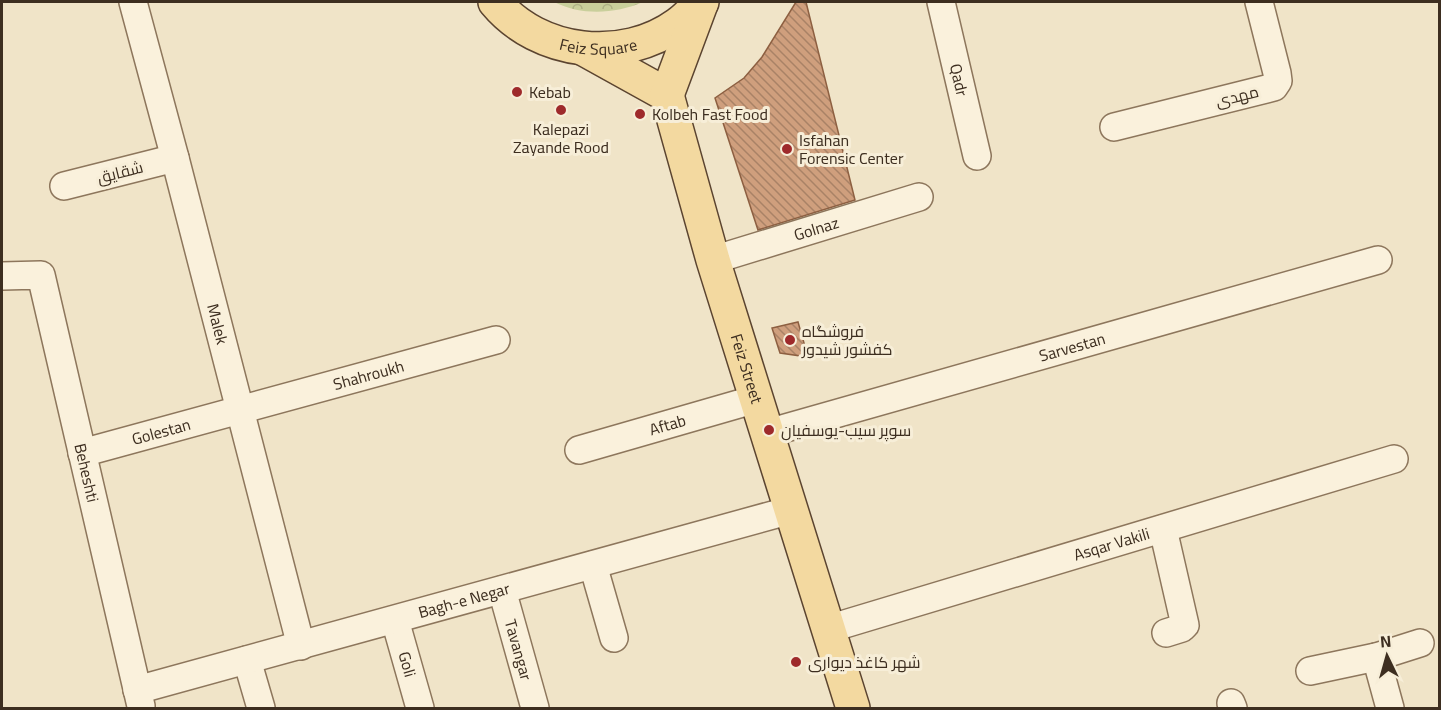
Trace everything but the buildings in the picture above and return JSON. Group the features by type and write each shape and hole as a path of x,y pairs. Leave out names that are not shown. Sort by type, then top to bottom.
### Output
{"main road":[{"name":"Feiz Square","path":"495,2 527,30 554,42 584,49 617,48 649,40 678,24 702,2"},
{"path":"584,49 667,95 702,2"},
{"name":"Feiz Street","path":"667,95 712,260 853,708"}],"street":[{"name":"Malek","path":"134,2 301,646"},
{"name":"Qadr","path":"941,2 977,156"},
{"name":"مهدی","path":"1114,127 1274,87 1278,81 1277,73 1259,2"},
{"name":"شقایق","path":"64,186 175,158"},
{"name":"Golnaz","path":"712,260 919,197"},
{"name":"Sarvestan","path":"768,433 1378,260"},
{"name":"Beheshti","path":"2,276 41,275 139,699"},
{"name":"Shahroukh","path":"241,410 496,340"},
{"name":"Aftab","path":"579,450 756,399"},
{"name":"Golestan","path":"82,453 241,410"},
{"name":"Asqar Vakili","path":"828,629 1394,459"},
{"name":"Bagh-e Negar","path":"139,699 247,660 791,510"},
{"path":"1163,529 1185,625 1166,633"},
{"path":"593,565 614,638"},
{"name":"Tavangar","path":"502,590 535,708"},
{"name":"Goli","path":"395,620 420,708"},
{"path":"1310,671 1376,657 1420,643"},
{"path":"1376,657 1390,708"},
{"path":"247,660 261,708"}],"green space":[{"path":"554,2 643,2 621,9 599,12 576,10"}],"place":[{"name":"Kebab","path":"517,92"},
{"name":"Kalepazi Zayande Rood","path":"561,110"},
{"name":"Kolbeh Fast Food","path":"640,114"},
{"name":"Isfahan Forensic Center","path":"787,149"},
{"name":"فروشگاه کفشور شیدور","path":"790,340"},
{"name":"سوپر سیب-یوسفیان","path":"769,430"},
{"name":"شهر کاغذ دیواری","path":"796,662"}]}
